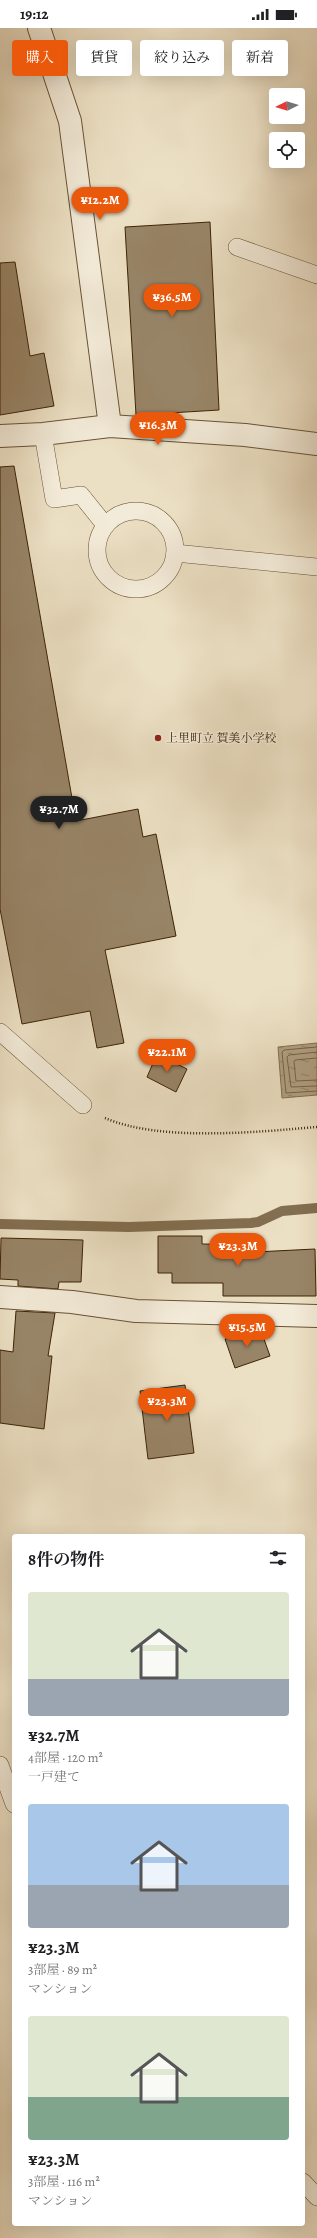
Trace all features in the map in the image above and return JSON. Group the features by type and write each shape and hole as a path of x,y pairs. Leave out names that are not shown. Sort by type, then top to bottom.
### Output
{"street":[{"path":"39,28 70,121 110,426"},
{"path":"0,436 43,434 110,426 245,435 317,444"},
{"path":"0,1297 72,1302 136,1311 317,1316"}],"lane":[{"path":"237,247 317,274"},
{"path":"43,434 54,499 81,495 105,525"},
{"path":"133,510 152,514 165,523 170,530 174,541 175,553 172,564 158,582 141,589 122,586 106,575 97,556 97,544 105,525 122,513 133,510"},
{"path":"175,553 317,567"},
{"path":"0,1032 88,1109"},
{"path":"0,1765 12,1798"},
{"path":"305,2184 317,2197"}],"path":[{"path":"88,1109 114,1122 146,1130 236,1133 317,1127"}],"water":[{"path":"317,1043 317,1095 282,1098 278,1047"}],"building":[{"path":"210,222 219,410 136,415 125,227"},
{"path":"15,262 30,356 44,353 54,406 0,415 0,263"},
{"path":"14,466 76,821 138,809 143,837 156,834 176,936 105,950 124,1043 97,1048 90,1011 22,1024 0,909 0,467"},
{"path":"157,1054 187,1069 176,1092 147,1077"},
{"path":"158,1236 202,1236 202,1244 255,1245 255,1252 315,1249 316,1296 223,1296 223,1283 172,1283 172,1273 158,1273"},
{"path":"1,1238 83,1240 81,1282 59,1282 58,1289 18,1286 18,1280 0,1279"},
{"path":"16,1311 55,1313 48,1356 52,1356 44,1429 0,1423 0,1350 13,1352"},
{"path":"260,1328 270,1356 235,1368 225,1339"},
{"path":"185,1385 194,1453 148,1459 140,1391"}],"waterway":[{"path":"0,1224 129,1227 251,1223 258,1222 282,1211 317,1208"}],"place":[{"name":"上里町立 賀美小学校","path":"158,738"}]}
